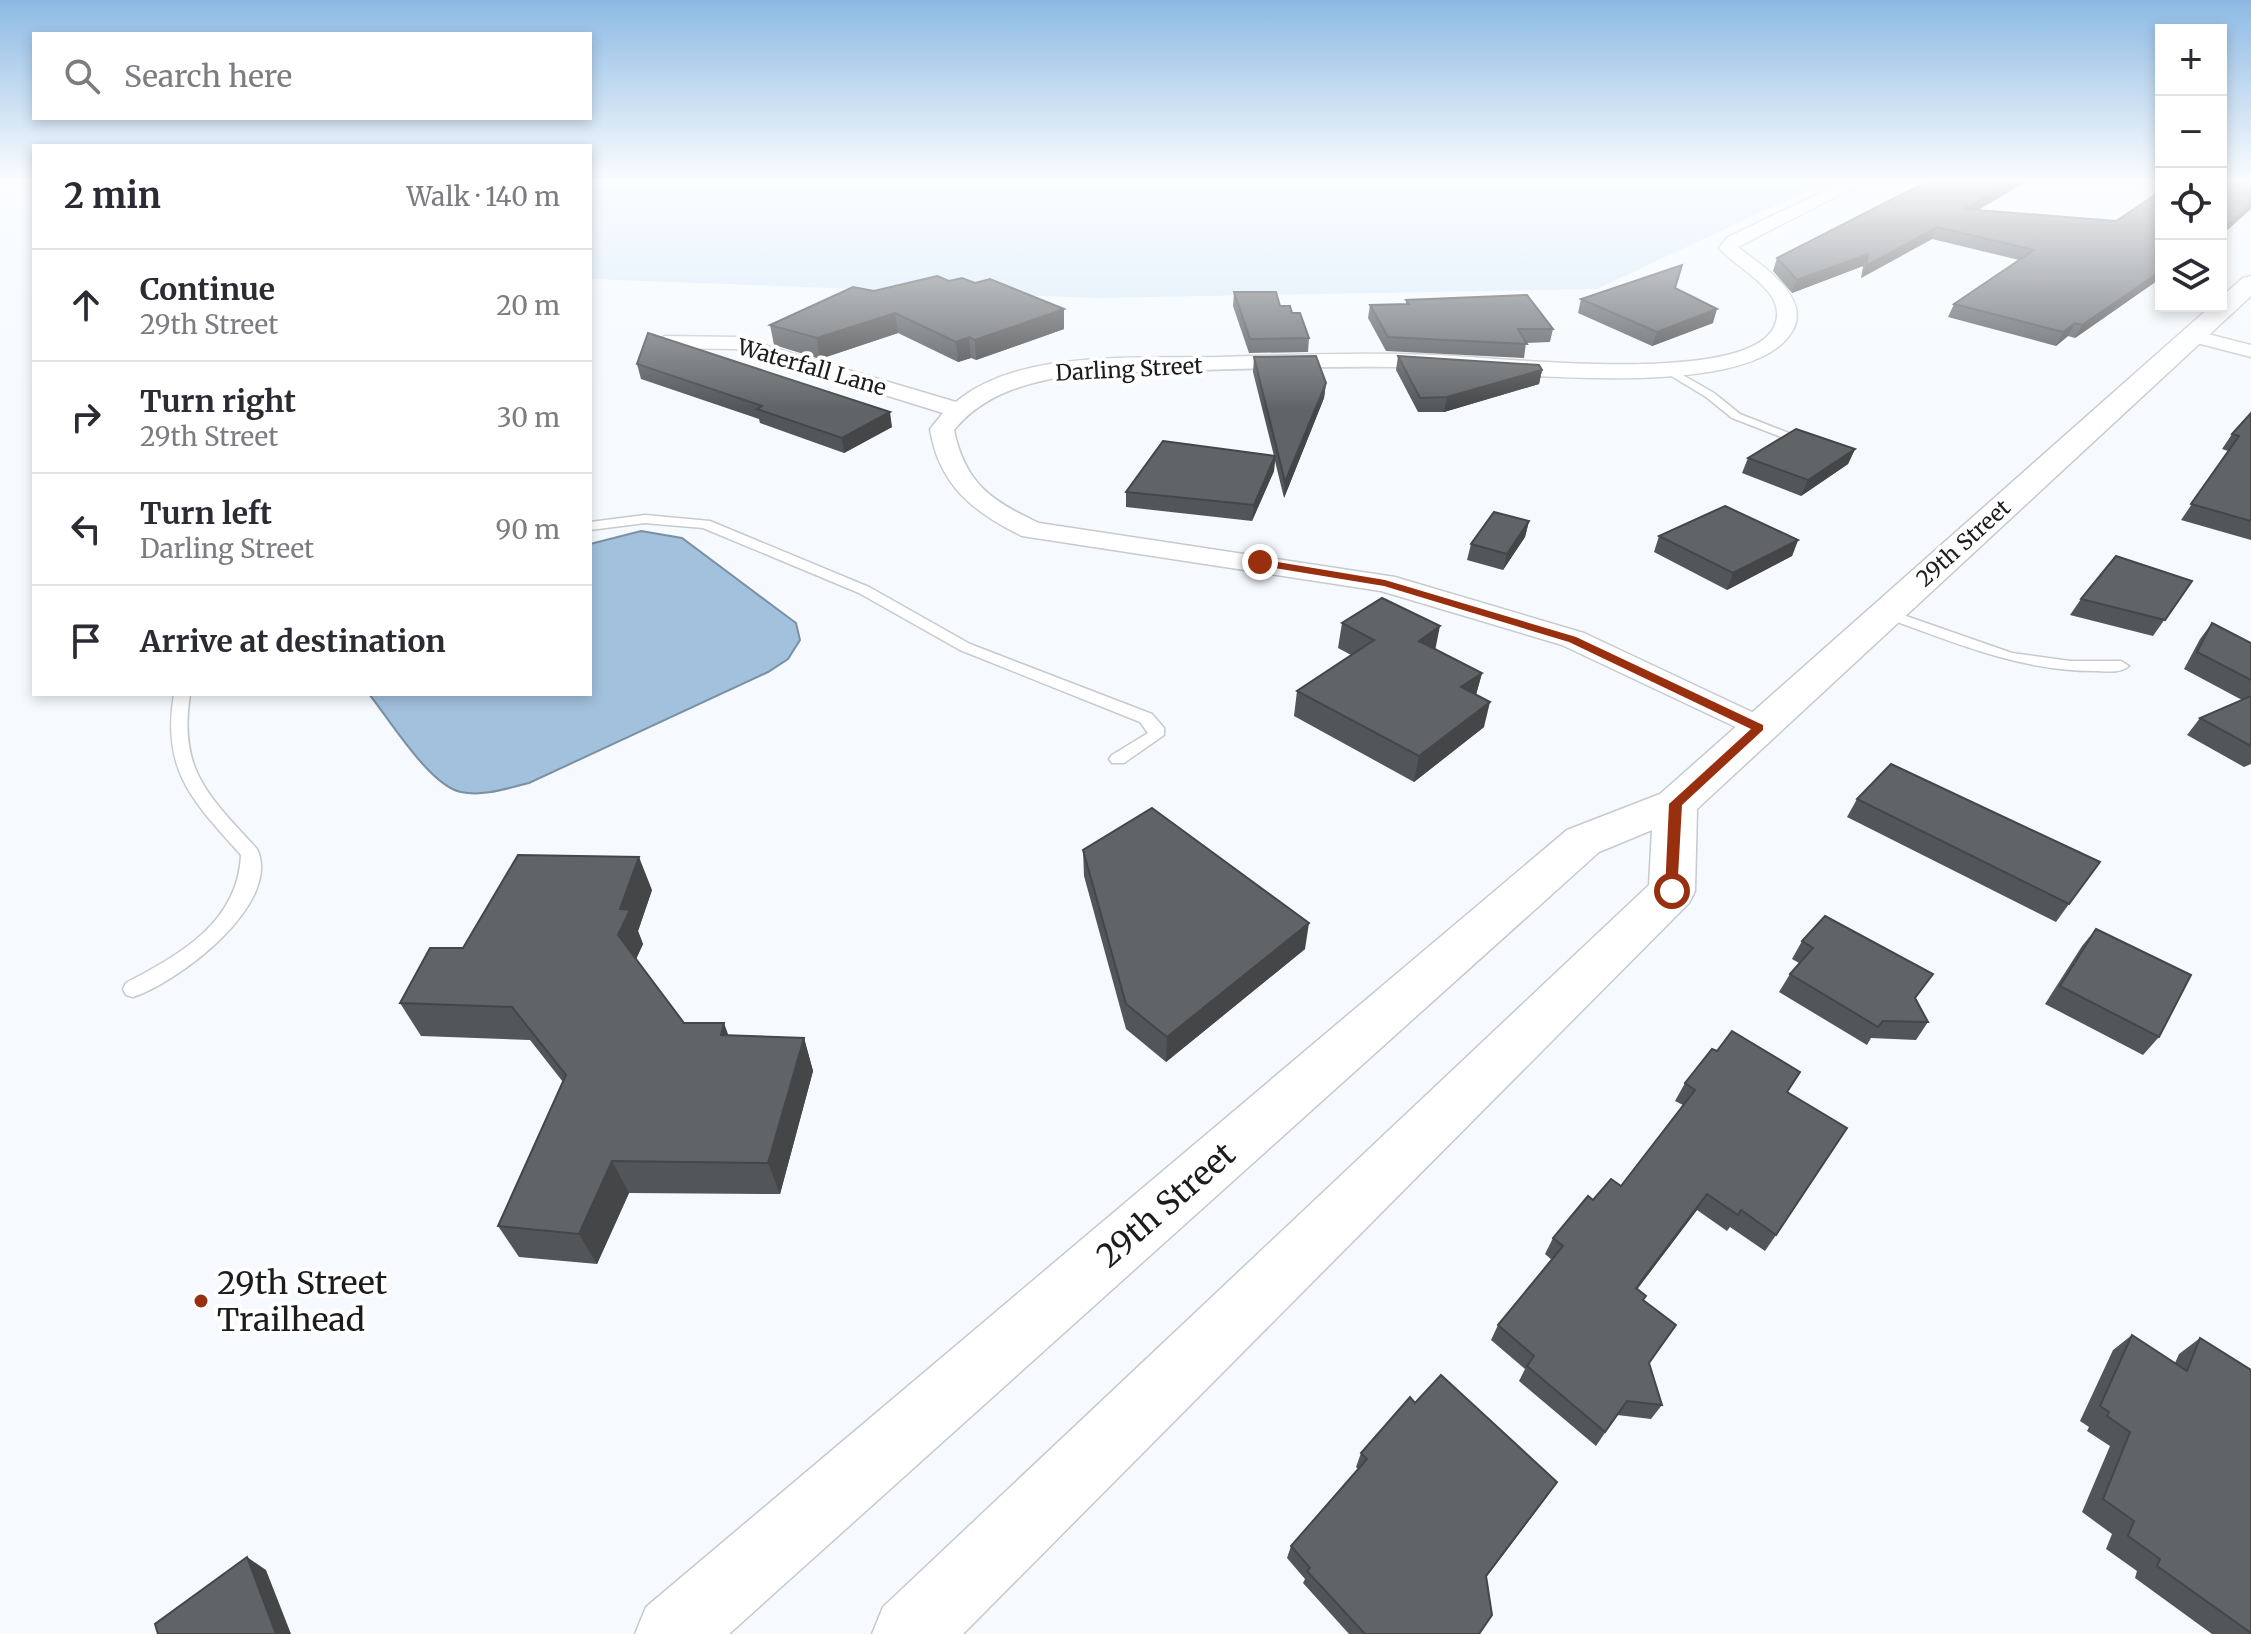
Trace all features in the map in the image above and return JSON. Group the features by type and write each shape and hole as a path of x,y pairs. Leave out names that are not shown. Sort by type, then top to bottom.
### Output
{"street":[{"name":"Darling Street","path":"956,409 984,392 1023,377 1076,367 1431,361 1667,369 1712,364 1773,341 1785,328 1787,314 1783,299 1738,257"},
{"name":"29th Street","path":"673,1634 1583,841 1675,804 2251,283"},
{"path":"2192,336 2251,351"},
{"name":"Waterfall Lane","path":"665,342 737,343 956,409"},
{"path":"956,409 942,429 945,453 967,491 990,511 1032,530 1385,583 1573,639 1759,728"},
{"path":"910,1634 1672,891 1675,804"}],"lane":[{"path":"1667,369 1710,395 1736,416 1798,439"},
{"path":"592,526 645,519 705,524 864,590 965,647 1124,706 1146,718 1156,728 1156,735 1118,759"},
{"path":"1886,613 2009,657 2070,666 2121,666"},
{"path":"133,989 178,966 210,940 247,883 251,863 250,854 199,798 184,770 178,740 182,696"}],"shaded area":[{"path":"592,257 1665,257 1597,289 1097,298 592,279"}],"water":[{"path":"641,531 682,538 796,623 800,640 788,659 768,672 529,783 478,793 461,792 449,787 436,778 411,750 370,696 592,696 592,543"}],"building":[{"path":"1859,257 1797,280 1777,258"},
{"path":"1867,257 1882,257 1866,266"},
{"path":"2023,257 2155,257 2155,275 2082,325 2075,323 2063,332 1954,304"},
{"path":"1682,265 1675,288 1717,309 1657,332 1581,299"},
{"path":"937,276 949,281 962,278 975,283 990,279 1064,309 975,340 969,337 956,342 895,313 817,338 770,325 853,287 874,291"},
{"path":"1234,292 1276,292 1280,306 1290,306 1292,313 1300,313 1309,338 1250,339"},
{"path":"1527,295 1553,329 1518,329 1527,344 1388,337 1370,305 1409,304 1406,300"},
{"path":"648,333 890,412 842,438 757,409 762,406 637,364"},
{"path":"1316,356 1326,383 1285,482 1254,357"},
{"path":"1398,356 1539,365 1542,370 1447,397 1420,398"},
{"path":"2251,413 2251,521 2191,504 2239,436 2232,434"},
{"path":"1796,429 1855,449 1808,480 1748,458"},
{"path":"1163,441 1275,456 1254,505 1126,492"},
{"path":"1725,506 1798,540 1733,573 1659,536"},
{"path":"1494,512 1529,521 1507,554 1471,544"},
{"path":"2116,556 2192,581 2165,620 2081,599"},
{"path":"1382,598 1440,626 1419,641 1482,673 1461,687 1490,702 1419,756 1297,691 1374,640 1342,623"},
{"path":"2212,623 2251,643 2251,680 2197,652"},
{"path":"2251,696 2251,746 2200,718"},
{"path":"1891,764 2100,862 2069,904 1857,799"},
{"path":"1152,808 1309,923 1167,1037 1126,1004 1083,850"},
{"path":"518,855 639,857 620,909 630,910 618,935 684,1023 724,1023 721,1035 804,1038 768,1163 612,1161 579,1234 498,1226 566,1075 512,1007 400,1003 430,948 463,948"},
{"path":"1825,916 1933,974 1915,998 1928,1022 1883,1021 1878,1027 1790,974 1813,948 1802,941"},
{"path":"2096,929 2191,975 2159,1037 2060,986"},
{"path":"1732,1031 1800,1072 1787,1092 1847,1128 1776,1235 1741,1210 1738,1215 1707,1194 1636,1288 1646,1296 1643,1300 1676,1325 1649,1363 1662,1405 1627,1401 1605,1432 1527,1366 1534,1356 1498,1325 1563,1246 1553,1238 1588,1196 1593,1200 1611,1179 1621,1186 1695,1090 1685,1083 1712,1049 1717,1051"},
{"path":"2132,1335 2187,1371 2200,1338 2251,1370 2251,1633 2157,1566 2160,1559 2128,1536 2134,1521 2103,1499 2130,1432 2107,1416 2109,1412 2100,1406"},
{"path":"1441,1375 1557,1482 1486,1576 1492,1615 1479,1634 1365,1634 1307,1571 1310,1568 1291,1546 1367,1459 1361,1453 1410,1397 1415,1403"},
{"path":"247,1557 276,1634 158,1634 155,1624"}],"place":[{"name":"29th Street Trailhead","path":"201,1301"}],"route":[{"path":"1260,562 1385,583 1573,639 1759,728 1675,804 1672,891"}]}
